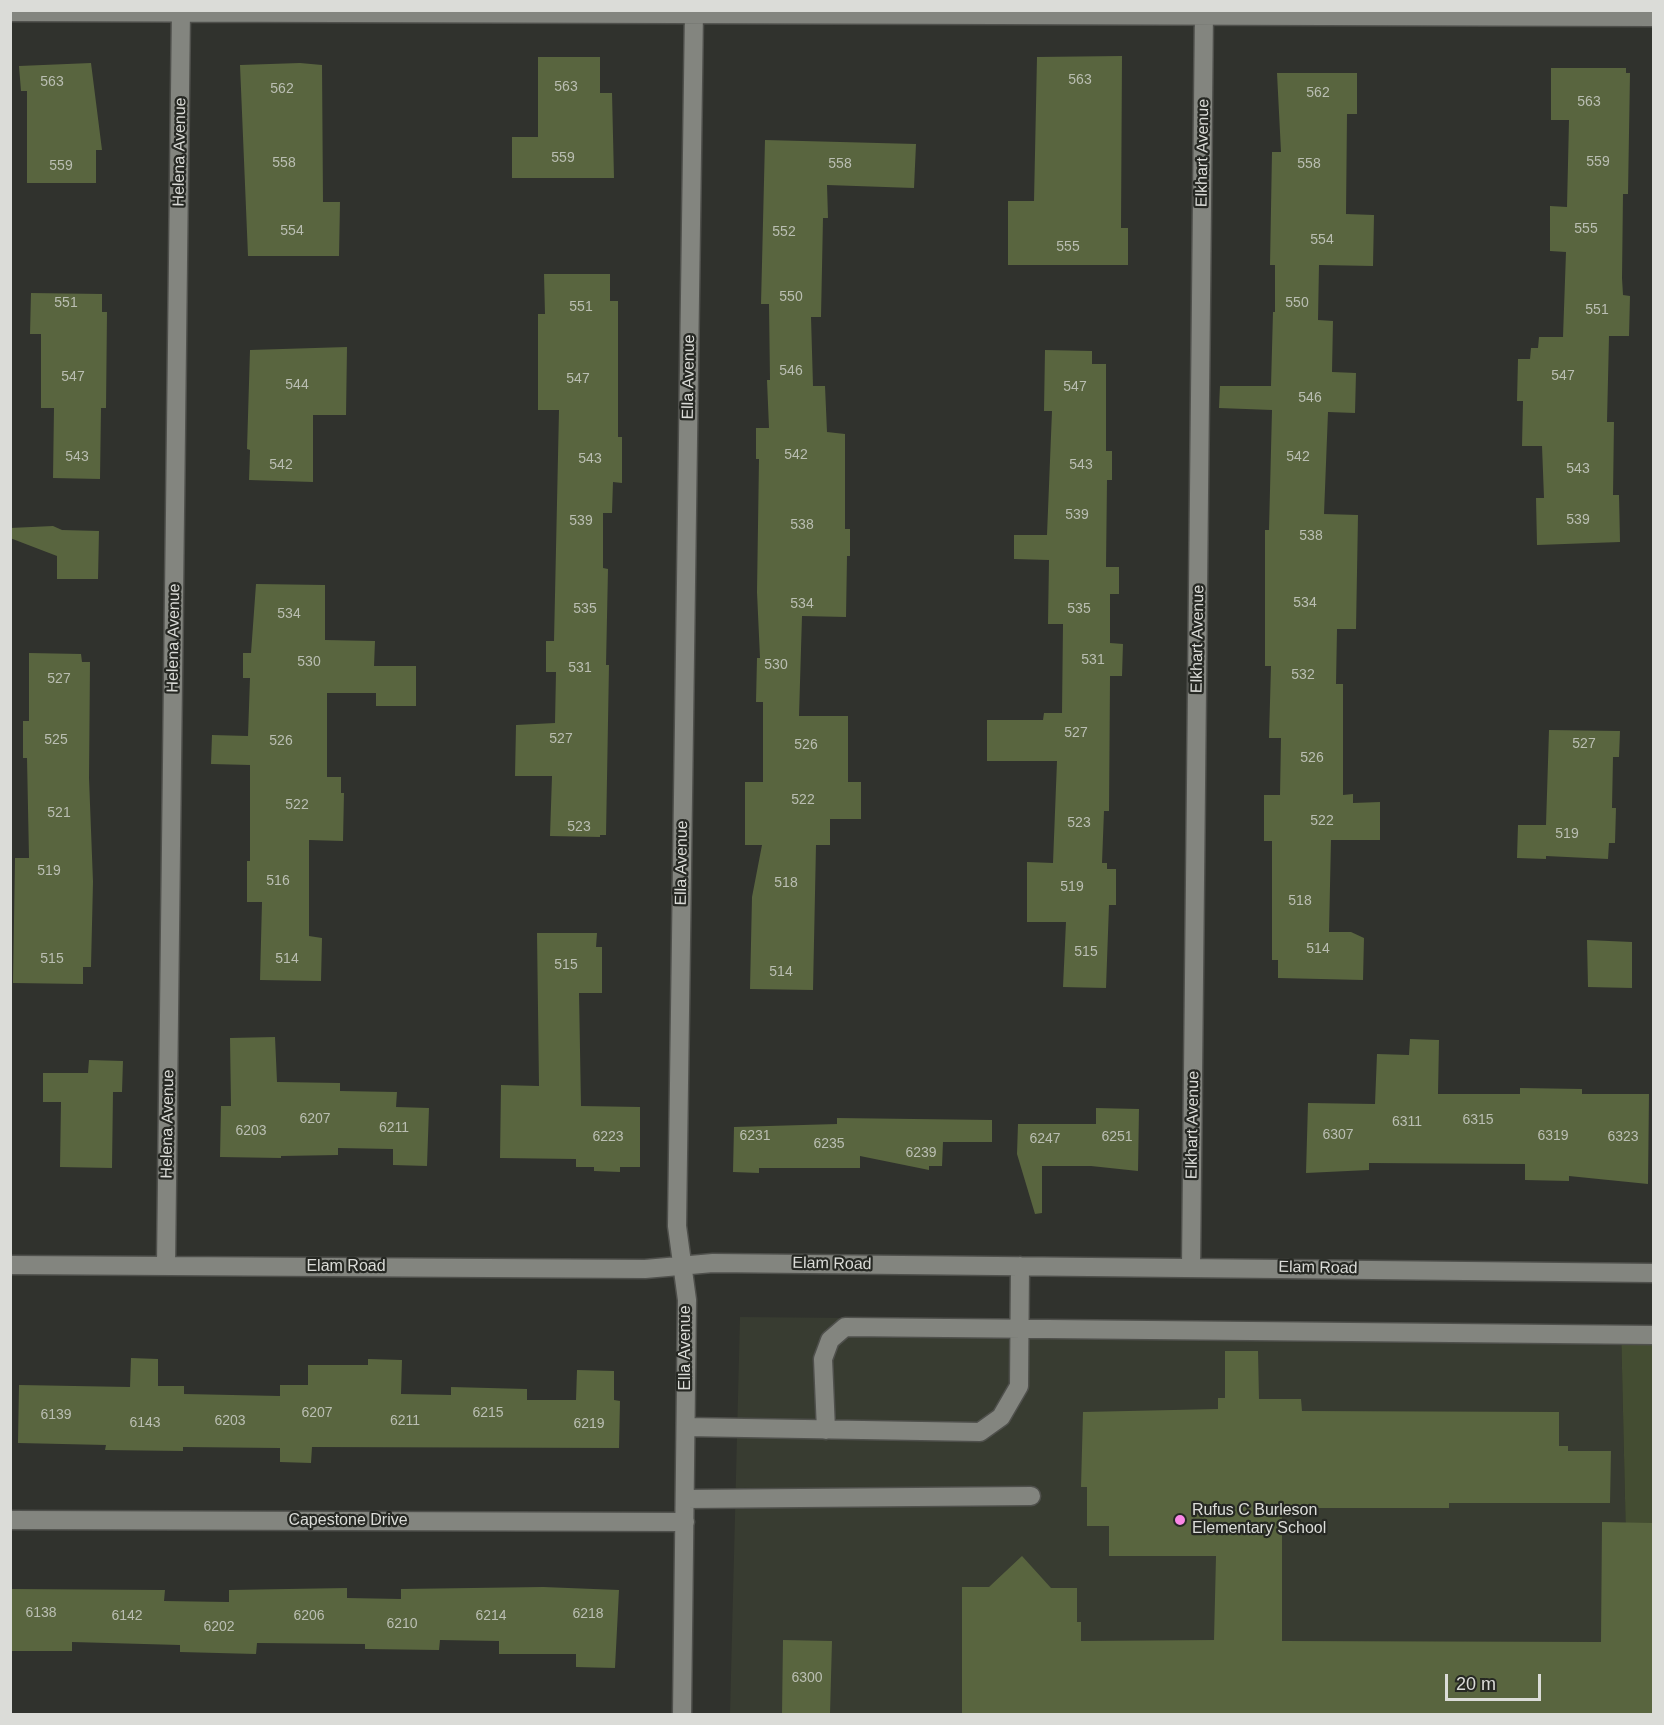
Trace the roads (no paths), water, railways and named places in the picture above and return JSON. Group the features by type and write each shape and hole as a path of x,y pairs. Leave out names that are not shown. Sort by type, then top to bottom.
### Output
{"street":[{"path":"10,12 1204,12 1653,17"},
{"name":"Helena Avenue","path":"166,1265 181,12"},
{"name":"Ella Avenue","path":"682,1714 687,1300 677,1226 694,12"},
{"name":"Elkhart Avenue","path":"1191,1267 1204,12"},
{"name":"Elam Road","path":"10,1265 645,1269 713,1263 1653,1273"},
{"path":"686,1427 980,1432 1001,1417 1019,1386 1020,1266"},
{"path":"826,1430 824,1359 830,1340 845,1327 1653,1335"},
{"path":"686,1499 1031,1496"},
{"name":"Capestone Drive","path":"10,1520 686,1522"}],"place":[{"name":"Rufus C Burleson Elementary School","path":"1180,1520"}]}
